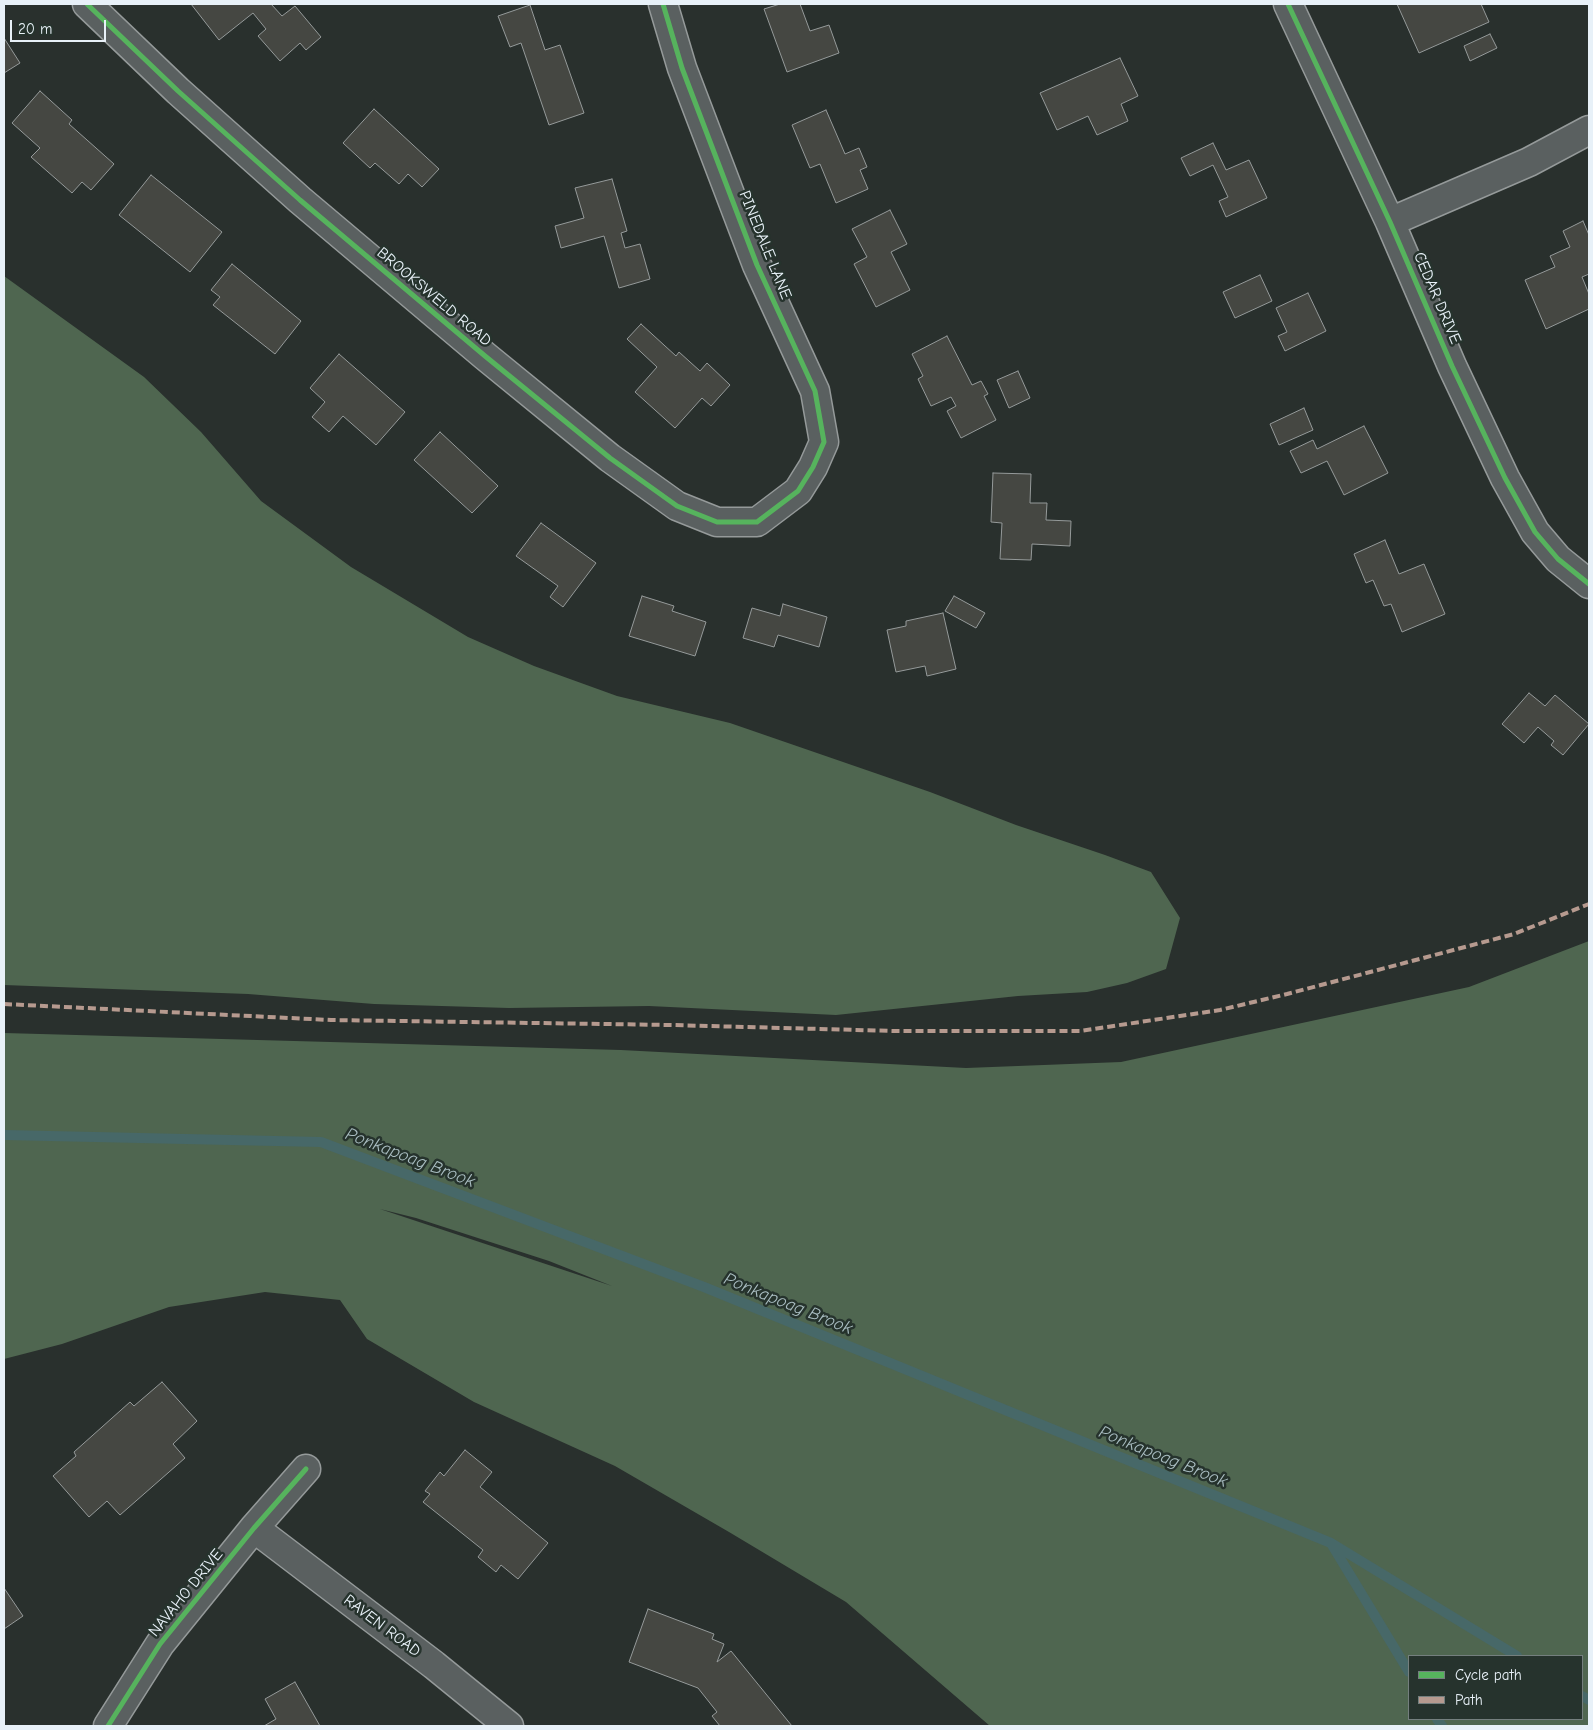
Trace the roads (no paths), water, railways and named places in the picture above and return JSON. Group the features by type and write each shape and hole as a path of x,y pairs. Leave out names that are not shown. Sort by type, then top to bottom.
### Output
{"street":[{"name":"BROOKSWELD ROAD","path":"87,4 178,91 300,200 499,368 610,458 677,506 716,522 757,522 798,491"},
{"name":"PINEDALE LANE","path":"663,4 682,68 757,265 816,391 824,442 814,467 798,491"},
{"name":"CEDAR DRIVE","path":"1288,4 1390,222 1456,375 1505,478 1535,532 1558,559 1589,584"},
{"path":"1390,222 1529,162 1589,130"},
{"name":"NAVAHO DRIVE","path":"108,1726 160,1644 254,1528 306,1469"},
{"name":"RAVEN ROAD","path":"254,1528 434,1665 509,1726"}],"waterway":[{"name":"Ponkapoag Brook","path":"4,1135 321,1142 704,1287 1331,1543 1515,1655"},
{"path":"1332,1545 1408,1670"},
{"name":"Ponkapoag Brook","path":"1583,1697 1589,1700"},
{"path":"1438,1720 1442,1726"}]}
